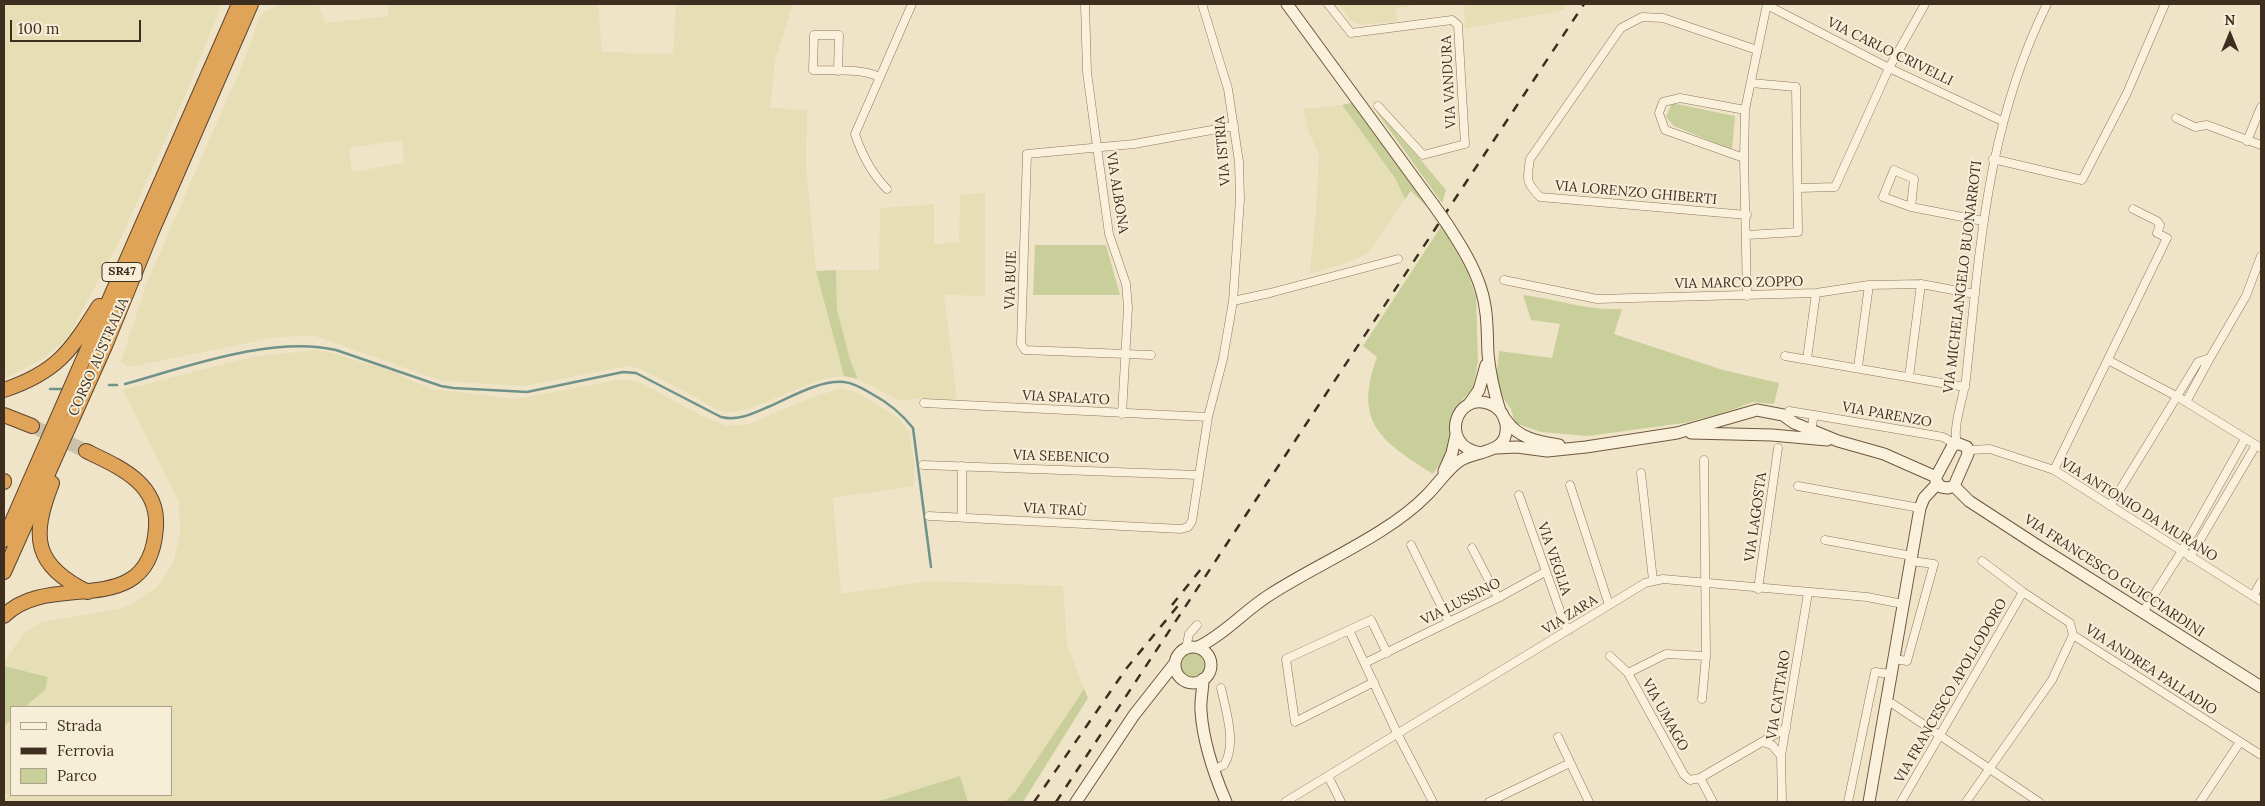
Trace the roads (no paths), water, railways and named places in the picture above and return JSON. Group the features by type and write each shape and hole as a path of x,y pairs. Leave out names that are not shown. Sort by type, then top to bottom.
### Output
{"highway":[{"name":"CORSO AUSTRALIA","path":"4,540 239,4"},
{"name":"CORSO AUSTRALIA","path":"4,572 105,346 159,215 251,4"},
{"path":"4,390 34,378 61,359 81,335 127,261"},
{"path":"89,592 60,576 48,564 39,536 40,518 105,346"},
{"path":"4,415 32,426"},
{"path":"4,616 19,605 33,599 54,594 89,592 119,586 130,580 144,567 153,549 156,521 151,497 137,480 122,469 86,451"}],"street":[{"path":"887,188 874,177 855,134 912,4"},
{"name":"VIA ALBONA","path":"1085,4 1087,72 1109,234 1126,284 1128,307 1122,414"},
{"name":"VIA ISTRIA","path":"1181,529 1188,527 1192,521 1208,417 1223,359 1232,301 1240,199 1239,162 1225,74 1202,4"},
{"name":"VIA VANDURA","path":"1328,4 1351,33 1452,20 1458,25 1465,144 1422,155 1378,106"},
{"path":"1747,296 1747,215 1744,158 1745,110 1767,4"},
{"name":"VIA CARLO CRIVELLI","path":"1767,4 1889,68 2002,120"},
{"path":"1799,188 1835,187 1889,68 1925,4"},
{"name":"VIA MICHELANGELO BUONARROTI","path":"1869,802 1920,508 1937,481 1956,443 1956,433 1965,387 1983,221 1993,159 2002,120 2032,34 2047,4"},
{"path":"1993,159 2082,180 2127,93 2165,4"},
{"path":"1288,5 1448,224 1466,255 1481,289 1488,322 1488,354 1492,388 1502,415 1505,435 1496,448"},
{"name":"VIA LORENZO GHIBERTI","path":"1747,215 1540,197 1528,185 1528,175 1530,159 1621,28 1642,17 1663,18 1757,50"},
{"path":"838,71 839,35 814,34 813,70 838,71 869,72 879,77"},
{"path":"1747,235 1798,232 1799,188 1796,87 1750,83"},
{"path":"1744,158 1666,130 1660,112 1663,102 1680,98 1745,110"},
{"path":"2247,141 2261,107"},
{"path":"2176,118 2195,126 2207,125 2261,145"},
{"path":"1097,148 1134,144 1234,126"},
{"name":"VIA BUIE","path":"1097,148 1027,154 1021,344 1025,350 1151,355"},
{"path":"1911,207 1914,179 1894,170 1883,197 1911,207 1983,221"},
{"path":"2054,470 2167,238 2157,233 2160,225 2157,221 2133,209"},
{"path":"2186,402 2246,296 2261,256"},
{"path":"1232,301 1270,293 1398,259"},
{"name":"VIA MARCO ZOPPO","path":"1504,280 1596,299 1816,294 1869,285 1921,284 1975,294"},
{"path":"1908,377 1921,284"},
{"path":"1858,367 1869,285"},
{"path":"1807,358 1816,294"},
{"path":"1442,477 1452,453 1458,414 1469,404 1479,390 1488,354"},
{"path":"1785,356 1807,358 1965,387"},
{"path":"2110,506 2198,362 2210,358"},
{"path":"2108,360 2178,397 2258,446 2190,557"},
{"path":"1469,404 1486,402 1502,415 1512,429 1525,438 1550,444 1586,447"},
{"name":"VIA SPALATO","path":"924,403 1208,417"},
{"path":"1076,802 1134,715 1175,663 1179,654 1224,631 1270,594 1394,521 1428,495 1442,477 1459,461 1496,448 1547,450 1586,447 1677,433 1757,410 1783,416 1838,441 1884,454 1937,481 1945,488 1954,486 1968,450 1965,445 1956,443"},
{"name":"VIA PARENZO","path":"1789,411 1943,437 1956,443"},
{"path":"1812,430 1814,415"},
{"path":"1677,433 1772,434 1838,441"},
{"path":"1456,435 1465,448 1481,453"},
{"path":"2142,612 2182,551 2245,439"},
{"name":"VIA LAGOSTA","path":"1758,589 1778,448"},
{"name":"VIA ANTONIO DA MURANO","path":"1968,450 1990,449 2054,470 2261,601"},
{"path":"1702,699 1706,656 1704,460"},
{"name":"VIA SEBENICO","path":"924,465 1198,475"},
{"path":"962,466 962,517"},
{"path":"1641,473 1653,580 1867,597 1903,604"},
{"path":"1570,485 1609,604"},
{"path":"1798,486 1920,508"},
{"name":"VIA FRANCESCO GUICCIARDINI","path":"1954,486 1969,501 2261,687"},
{"name":"VIA VEGLIA","path":"1519,494 1545,572 1565,625 1569,630"},
{"name":"VIA TRAÙ","path":"928,516 1181,529"},
{"path":"1825,540 1934,564 1907,661 1894,659"},
{"path":"1411,545 1449,622"},
{"path":"1472,548 1498,598"},
{"name":"VIA ANDREA PALLADIO","path":"1982,561 2023,592 2070,623 2073,635 2261,755"},
{"name":"VIA LUSSINO","path":"1365,663 1498,598 1545,572"},
{"name":"VIA ZARA","path":"1285,802 1398,735 1609,604 1653,580"},
{"path":"2253,596 2261,582"},
{"name":"VIA FRANCESCO APOLLODORO","path":"1901,802 2023,592"},
{"name":"VIA CATTARO","path":"1782,802 1781,756 1808,593"},
{"path":"1374,682 1294,722 1286,659 1371,620 1387,653"},
{"path":"1192,648 1188,634 1196,625"},
{"path":"1350,630 1398,735 1433,802"},
{"path":"1201,710 1203,679 1210,670 1210,659 1224,631"},
{"path":"1966,802 2052,680 2073,635"},
{"path":"1192,648 1207,654 1210,659"},
{"path":"1628,673 1666,654 1706,656"},
{"name":"VIA UMAGO","path":"1610,656 1628,673 1684,775 1690,780 1700,778"},
{"path":"1175,663 1175,669 1186,681 1201,710 1214,769 1226,802"},
{"path":"1848,802 1875,672 1891,674"},
{"path":"1154,691 1171,681 1203,679"},
{"path":"1214,769 1224,765 1229,757 1228,724 1221,688"},
{"path":"1886,702 1893,704 1941,735 2040,802"},
{"path":"1712,802 1700,778 1786,728"},
{"path":"1558,737 1589,802"},
{"path":"1762,742 1772,745 1781,756"},
{"path":"2200,802 2240,742"},
{"path":"1489,802 1570,763"},
{"path":"1328,776 1341,802"}],"waterway":[{"path":"125,384 230,355 285,347 312,346 336,350 441,386 453,388 527,392 623,372 636,373 721,417 727,418 751,414 815,386 844,382 862,388 884,401 913,428 931,567"},
{"path":"109,385 117,385"},
{"path":"50,389 61,389"}],"tunnel":[{"path":"32,426 86,451"}],"railway":[{"path":"1056,802 1584,4"},
{"path":"1172,605 1205,564"},
{"path":"1034,802 1126,669 1181,602"}]}
